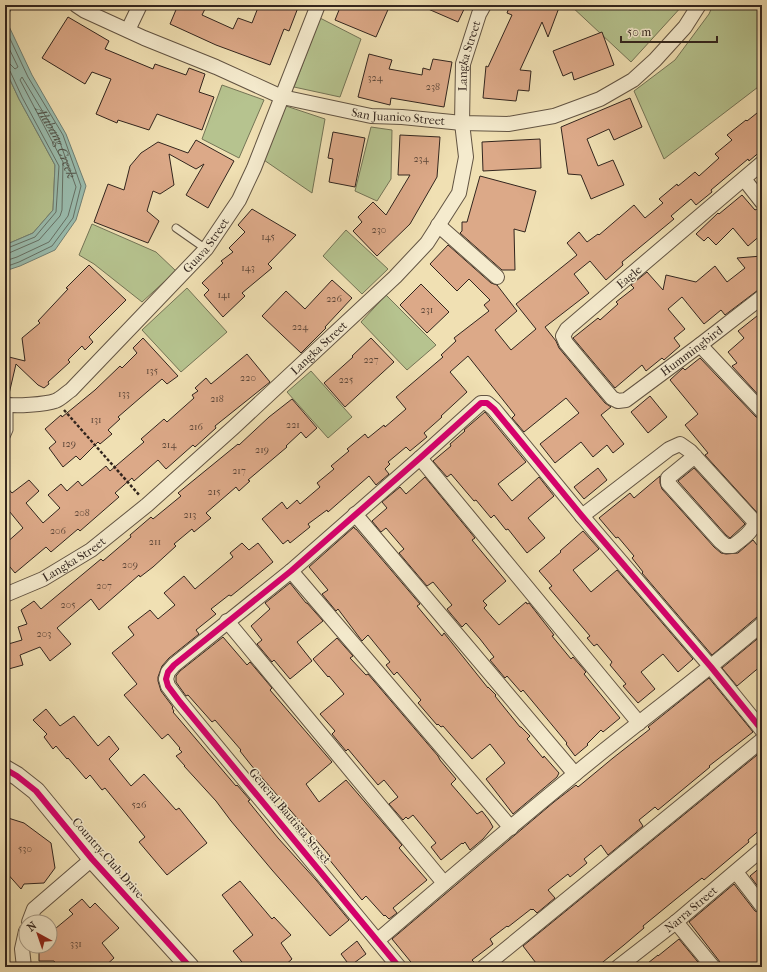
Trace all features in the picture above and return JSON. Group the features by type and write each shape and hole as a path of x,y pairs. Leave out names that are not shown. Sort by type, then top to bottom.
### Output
{"street":[{"name":"San Juanico Street","path":"76,5 144,38 216,67 282,97 371,116 462,123 508,124 554,116 600,99 633,80 655,60 684,26 699,5"},
{"path":"128,30 140,5"},
{"name":"Guava Street","path":"7,404 30,404 56,401 71,390 206,249 240,200 318,5"},
{"name":"Langka Street","path":"5,595 42,579 91,550 147,504 240,422 395,277 426,243 459,193 466,157 462,123 463,64 479,14 484,5"},
{"name":"Eagle","path":"618,401 612,398 566,343 563,336 567,329 762,163"},
{"path":"744,179 762,202"},
{"path":"438,225 497,277"},
{"name":"Hummingbird","path":"618,401 626,400 762,297"},
{"path":"700,345 762,411"},
{"path":"444,882 227,621 291,571 420,458 480,403 487,403 494,409 582,516 711,667 762,730"},
{"path":"582,516 672,447 680,444 687,448 695,456 754,521 754,526 750,531 733,546 726,546 720,542 668,483 668,478 695,456"},
{"path":"420,458 639,723"},
{"path":"355,514 575,774"},
{"path":"291,571 511,828"},
{"name":"General Bautista Street","path":"227,621 174,665 168,672 166,679 168,686 400,967"},
{"path":"378,940 444,882 575,774 711,667 762,624"},
{"path":"484,967 762,740"},
{"name":"Country Club Drive","path":"5,769 17,776 36,791 92,859 190,967"},
{"name":"Narra Street","path":"618,967 676,922 762,849"},
{"path":"32,914 34,909 92,859"},
{"path":"736,872 762,906"},
{"path":"676,922 713,967"},
{"path":"23,954 24,967"}],"lane":[{"path":"176,228 206,249"},
{"path":"5,439 10,430 7,404"}],"path":[{"path":"5,104 5,155"},
{"path":"66,412 147,504"}],"green space":[{"path":"570,5 683,5 631,62"},
{"path":"713,5 762,5 762,84 664,159 634,91 675,60 709,14"},
{"path":"320,18 361,39 340,97 294,87"},
{"path":"5,69 19,99 55,165 53,210 33,233 5,245"},
{"path":"222,85 264,100 239,158 202,139"},
{"path":"283,105 325,119 312,193 261,158"},
{"path":"371,127 392,130 391,179 377,201 355,191"},
{"path":"92,224 156,252 176,271 142,302 94,264 79,255"},
{"path":"346,230 388,269 362,294 323,256"},
{"path":"187,288 227,332 181,372 142,330"},
{"path":"386,295 436,345 407,370 361,322"},
{"path":"311,371 352,417 328,438 287,392"}],"water":[{"name":"Alabang Creek","path":"5,5 13,5 6,20 32,75 66,134 86,186 76,220 55,250 5,271 5,245 33,233 53,210 55,165 19,99 5,69"}],"building":[{"path":"178,5 207,5 202,15 233,29 238,18 252,23 259,5 299,5 289,31 284,29 270,65 216,45 170,24"},
{"path":"341,5 390,5 376,37 335,20"},
{"path":"419,5 466,5 458,22"},
{"path":"510,5 560,5 548,37 542,22 520,70 531,71 529,91 518,90 516,101 483,98 486,66 488,67 512,15 507,13"},
{"path":"68,17 109,41 105,49 153,69 155,64 186,75 189,68 205,74 199,92 214,97 202,130 157,114 149,130 118,120 117,123 96,114 111,79 92,72 85,84 42,58"},
{"path":"602,32 614,65 574,80 572,72 563,76 553,51"},
{"path":"369,54 392,60 389,69 422,75 423,68 430,70 433,59 452,62 444,107 391,98 390,105 358,97"},
{"path":"630,98 642,127 614,140 609,129 587,139 598,166 613,160 624,185 591,199 581,175 568,174 561,127"},
{"path":"762,109 762,150 749,161 748,159 711,190 712,192 696,205 691,199 671,216 674,219 622,262 623,265 606,280 590,261 574,274 589,293 545,327 556,341 559,348 605,403 611,407 601,415 624,444 613,453 607,445 593,457 581,442 555,463 540,444 579,413 566,398 524,432 512,418 515,415 468,356 450,372 467,392 424,433 427,437 410,451 406,447 388,462 390,464 385,469 389,474 376,485 369,476 328,512 327,510 308,524 310,527 290,543 288,540 283,544 262,519 282,502 287,509 297,500 300,504 320,487 317,483 334,469 331,466 349,451 347,449 365,434 368,438 384,425 385,427 406,409 396,397 443,357 441,355 456,341 454,338 489,311 484,305 490,300 469,279 457,291 430,264 448,245 491,283 497,285 517,311 495,330 511,350 536,329 516,304 577,255 567,243 579,232 587,242 598,234 599,235 634,205 645,218 663,203 659,199 677,184 678,186 695,172 699,176 719,158 715,154 732,140 727,135"},
{"path":"333,132 365,138 355,187 329,182 333,159 328,158"},
{"path":"400,135 440,137 437,177 410,224 377,256 353,231 362,222 358,217 373,202 386,215 410,175 398,175"},
{"path":"540,139 541,168 483,171 482,142"},
{"path":"196,140 234,161 208,208 186,195 204,164 196,169 169,154 174,185 160,194 153,191 147,211 159,221 148,243 94,222 108,184 124,190 130,166 141,153 158,142 188,153"},
{"path":"480,176 536,191 525,232 514,229 515,270 502,270 460,233 462,231 462,222 467,222"},
{"path":"742,195 755,210 762,210 762,234 748,246 733,228 716,245 708,237 704,241 696,234 718,213 719,214"},
{"path":"252,209 296,235 268,264 272,268 242,293 245,296 223,317 204,295 209,290 202,283 223,263 221,261 233,252 229,248 245,232 238,225"},
{"path":"762,256 762,287 725,315 721,310 704,324 682,297 668,309 685,329 674,338 680,346 664,360 662,358 646,371 642,365 615,388 573,338 598,318 600,320 618,304 616,302 634,288 631,285 647,272 663,290 666,275 696,282 715,266 727,282 745,268 737,258"},
{"path":"89,265 126,300 89,337 93,342 85,350 82,346 68,360 70,362 48,382 49,384 44,388 38,385 16,364 9,394 5,393 5,356 25,361 22,338 40,323 38,321 68,289 66,288"},
{"path":"332,280 352,298 325,327 326,328 301,353 262,316 286,291 305,309"},
{"path":"421,284 449,312 427,333 400,305"},
{"path":"762,312 762,399 732,366 737,363 728,352 744,338 738,331"},
{"path":"143,338 178,376 167,384 162,379 118,417 120,419 108,430 112,434 100,444 98,442 80,460 76,456 63,467 49,448 56,442 45,429 95,390 120,366 122,368 137,353 133,348"},
{"path":"371,338 394,362 345,407 324,383 353,357 352,356"},
{"path":"247,354 270,382 215,426 216,428 195,447 193,445 166,469 158,460 134,481 132,478 115,493 119,497 80,531 78,529 51,552 46,547 15,573 5,561 5,544 23,528 5,506 5,485 12,493 29,480 39,491 26,503 43,523 60,508 48,495 61,484 67,491 78,481 82,486 106,466 110,471 144,442 141,439 164,419 167,422 194,398 192,395 198,391 195,388 206,378 211,384"},
{"path":"700,358 756,417 762,419 762,518 705,455 708,453 685,425 698,414 670,380 683,368 685,370"},
{"path":"650,396 667,417 648,433 631,412"},
{"path":"292,399 317,428 306,438 301,432 286,446 287,447 248,480 250,481 239,491 236,487 206,513 211,518 194,532 192,529 174,544 176,546 153,567 140,577 139,575 99,610 91,599 57,628 71,644 50,661 40,647 20,655 23,665 5,670 5,645 22,640 18,627 27,624 21,610 34,601 41,609 101,559 103,561 131,537 130,535 151,517 153,519 181,496 178,493 238,444 239,445 269,417"},
{"path":"485,412 526,462 498,484 512,501 539,477 554,496 528,518 545,538 527,553 508,529 506,530 494,515 491,518 451,474 447,477 433,461 451,446 450,444 465,431 464,430"},
{"path":"598,468 607,480 584,499 574,487"},
{"path":"694,468 745,524 730,538 678,481"},
{"path":"660,476 662,489 721,553 738,553 753,540 762,551 762,616 757,617 712,655 642,573 643,572 632,558 634,556 599,518 630,493 634,498"},
{"path":"425,477 475,538 472,540 506,581 483,601 487,605 484,608 499,625 526,602 527,604 529,603 554,635 552,636 571,659 573,657 586,672 584,674 620,718 603,732 601,730 587,744 588,745 575,756 566,744 567,743 523,690 521,692 507,676 505,678 490,660 494,657 480,639 466,623 462,627 451,614 447,609 452,605 433,582 427,586 399,553 404,549 386,528 381,532 372,521 387,508 382,502 400,487 406,494"},
{"path":"354,527 420,604 417,606 442,636 444,633 488,688 496,695 495,696 520,727 530,736 527,739 543,758 544,756 559,773 557,777 513,814 486,779 505,763 490,744 472,759 443,726 441,727 438,724 437,725 418,703 421,700 397,672 394,675 386,665 390,662 368,635 362,641 338,609 336,611 322,594 328,590 309,567"},
{"path":"583,531 599,549 573,570 591,592 617,570 693,659 678,672 663,654 641,672 655,689 638,703 623,686 626,684 610,665 612,662 597,644 594,646 587,638 590,636 549,588 552,586 539,571"},
{"path":"242,543 249,550 258,543 273,562 231,596 229,595 211,609 216,614 196,630 199,634 169,658 162,666 158,681 161,691 173,707 173,712 236,786 237,785 250,800 248,801 278,838 316,880 349,920 330,936 176,756 182,752 179,749 180,748 168,734 162,739 124,695 137,684 112,653 134,635 128,627 150,610 158,619 175,605 164,593 184,576 195,589 233,557 230,553"},
{"path":"290,583 323,621 297,642 312,661 290,679 274,660 272,662 257,644 262,640 251,626 270,609 265,603"},
{"path":"762,635 762,665 737,686 722,668"},
{"path":"223,637 247,665 250,662 272,688 270,690 332,762 306,784 319,802 346,780 402,845 399,848 427,880 393,908 397,913 389,919 385,915 384,916 366,896 362,900 328,858 330,856 251,765 240,751 241,750 215,720 212,722 188,695 186,696 176,682 176,676 180,671"},
{"path":"337,638 353,656 350,658 366,675 368,674 456,779 451,784 477,814 482,811 489,820 493,827 483,839 470,850 465,842 463,844 462,843 441,860 431,847 436,843 413,815 408,819 406,817 403,820 389,804 398,797 384,780 378,785 348,749 346,751 332,734 335,731 320,714 344,694 313,659"},
{"path":"709,678 753,732 709,766 710,767 658,810 655,807 639,820 643,826 608,855 601,845 584,859 587,863 570,877 568,874 548,890 555,898 537,913 531,909 490,939 493,944 472,960 474,962 469,967 415,967 392,939 554,802 576,785 578,787 650,729 648,727"},
{"path":"46,709 60,726 74,716 98,746 109,736 119,749 109,759 131,786 144,774 176,810 179,808 207,843 167,875 139,842 145,837 105,788 102,790 90,775 86,779 56,746 53,749 44,737 47,734 33,720"},
{"path":"762,751 762,828 748,840 749,842 704,880 702,878 643,926 644,928 598,966 595,963 590,967 539,967 523,946"},
{"path":"5,817 24,823 51,843 55,868 44,883 24,884 21,889 5,871"},
{"path":"762,866 762,892 750,876"},
{"path":"240,881 272,919 274,917 291,935 281,943 292,959 283,967 246,967 233,951 253,935 222,895"},
{"path":"734,884 755,911 762,914 762,967 721,967 720,962 689,922"},
{"path":"82,899 90,908 95,903 119,928 102,943 114,958 104,967 58,967 54,961 39,961 39,954 58,954 58,926 73,914 69,910"},
{"path":"679,939 702,967 643,967 658,956"},
{"path":"357,941 366,954 350,966 341,954"}],"cycle path":[{"path":"399,967 180,702 168,686 166,679 168,672 174,665 291,571 481,403 487,403 494,409 582,516 711,667 762,730"},
{"path":"5,769 17,776 36,791 92,859 190,967"}]}
